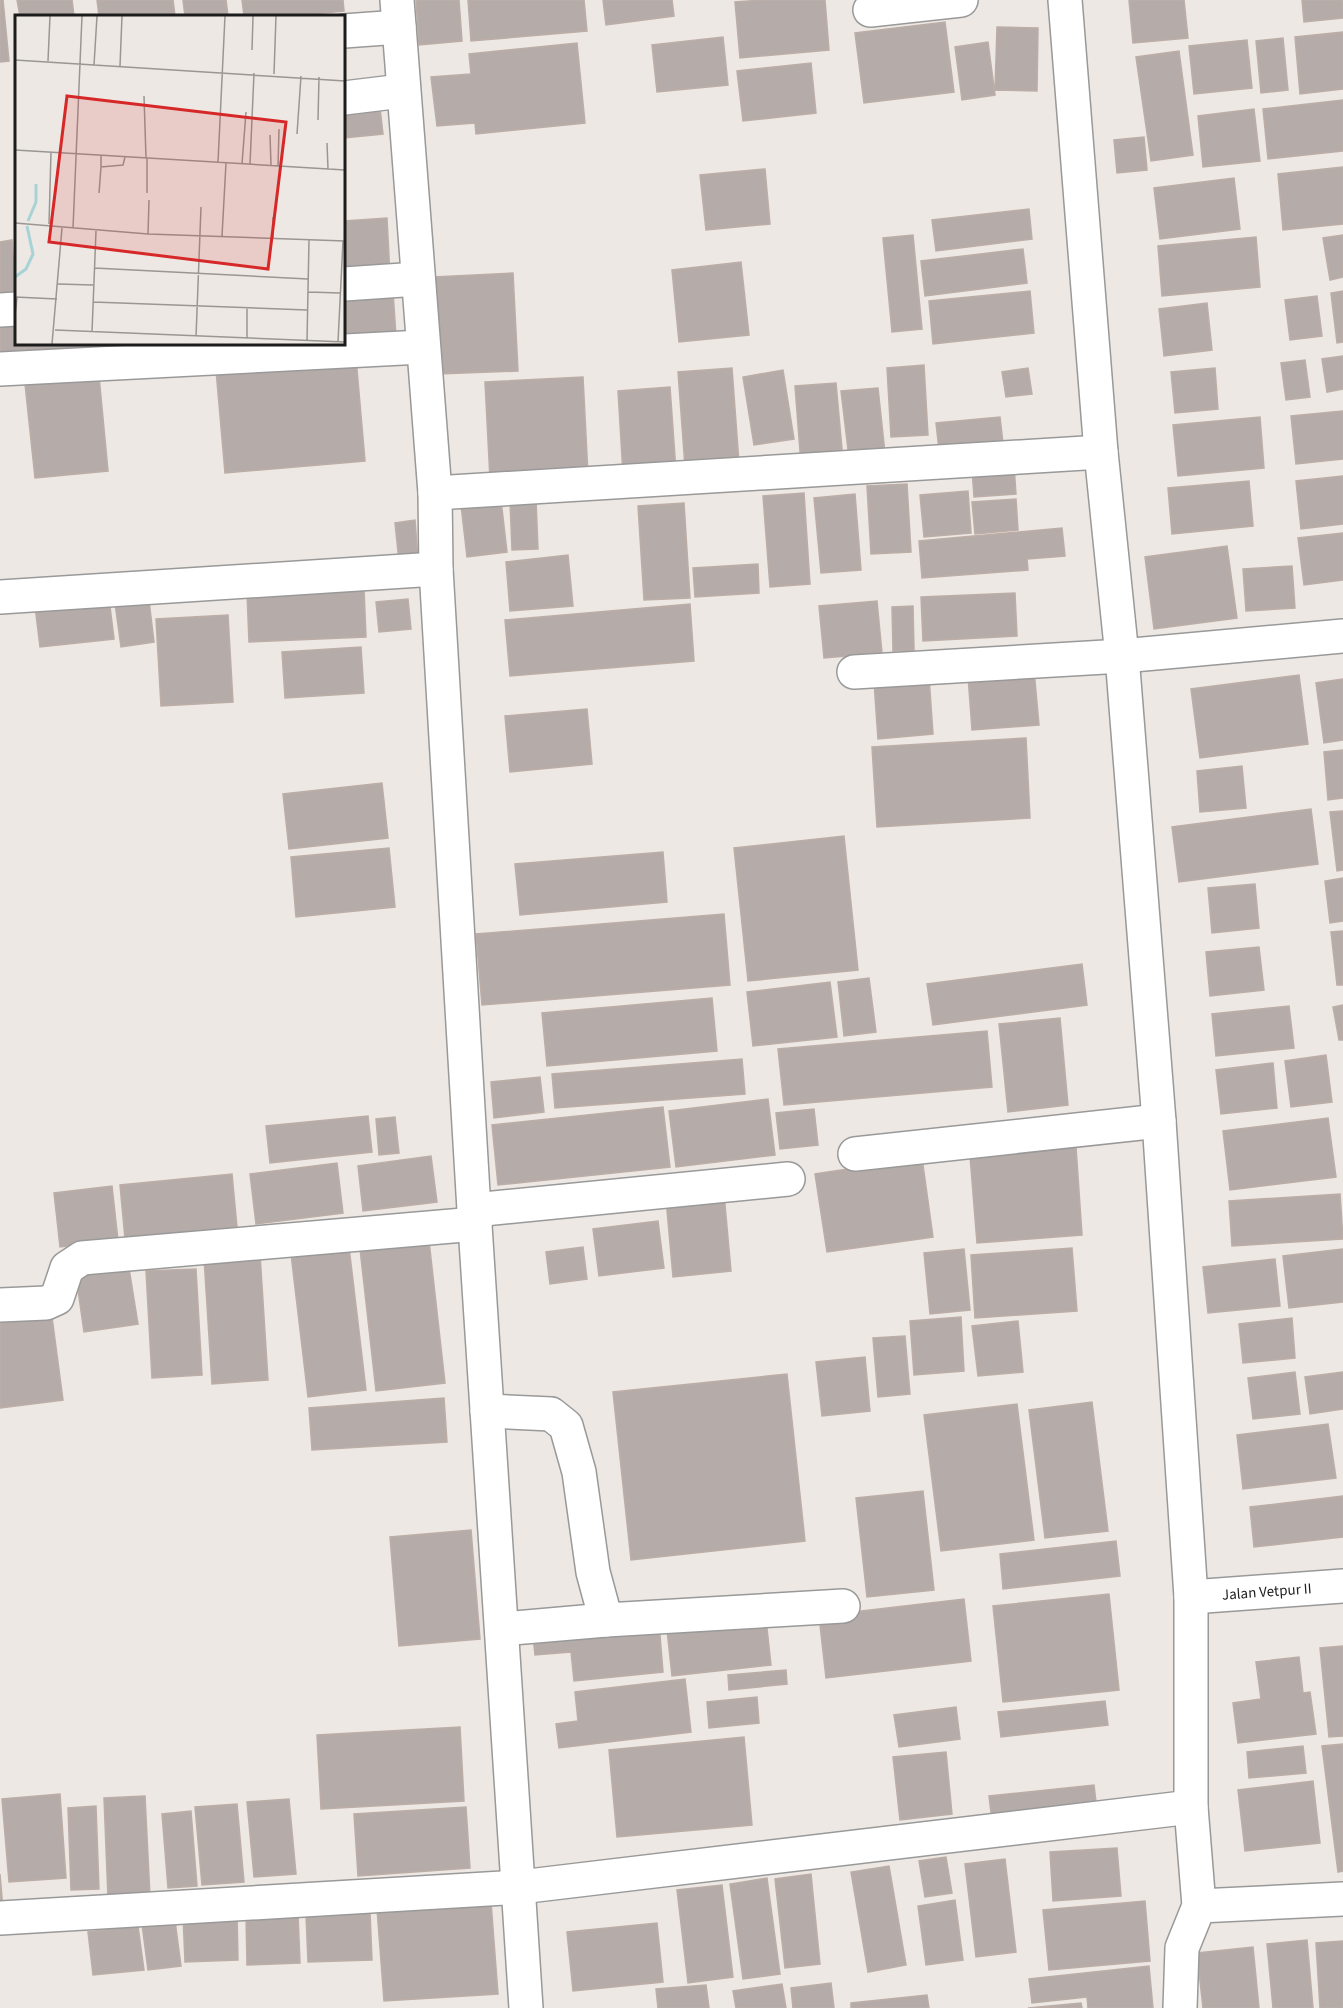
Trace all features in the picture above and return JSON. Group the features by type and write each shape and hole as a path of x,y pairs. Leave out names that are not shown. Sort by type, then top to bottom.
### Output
{"street":[{"path":"870,10 961,0"},
{"path":"1065,0 1101,452 1122,656 1159,1121 1191,1597 1191,1807 1199,1906 1182,1948 1180,2008"},
{"path":"345,31 398,13 402,91 435,493 436,569 474,1217 520,1887 526,2008"},
{"path":"345,98 402,91"},
{"path":"345,284 418,279"},
{"path":"0,310 15,309"},
{"path":"0,369 422,347"},
{"path":"435,493 1101,452"},
{"path":"0,597 436,569"},
{"path":"854,672 1122,656 1343,636"},
{"path":"855,1154 1159,1121"},
{"path":"0,1305 46,1303 57,1298 67,1268 71,1263 82,1258 474,1217 788,1179"},
{"path":"487,1411 551,1414 566,1426 579,1472 593,1572 606,1620"},
{"name":"Jalan Vetpur II","path":"1191,1597 1343,1586"},
{"path":"502,1629 606,1620 843,1606"},
{"path":"0,1918 520,1887 1191,1807"},
{"path":"1199,1906 1343,1899"}],"building":[{"path":"0,0 3,0 9,61 0,62"},
{"path":"17,0 72,0 74,15 20,15"},
{"path":"97,0 173,0 175,15 99,15"},
{"path":"183,0 226,0 228,15 185,15"},
{"path":"242,0 343,0 344,11 303,15 244,15"},
{"path":"416,0 459,0 462,41 419,45"},
{"path":"468,0 584,0 587,31 471,41"},
{"path":"603,0 672,0 674,16 606,25"},
{"path":"825,0 829,50 740,58 735,2"},
{"path":"1129,0 1184,0 1188,38 1133,43"},
{"path":"1302,0 1343,0 1343,18 1304,22"},
{"path":"945,22 954,92 864,103 855,33"},
{"path":"997,27 1038,28 1037,91 995,90"},
{"path":"1343,32 1343,89 1300,94 1295,37"},
{"path":"723,37 728,85 657,92 652,45"},
{"path":"1283,38 1288,90 1261,93 1256,41"},
{"path":"1247,40 1252,88 1194,94 1189,46"},
{"path":"988,42 995,95 962,100 955,47"},
{"path":"577,43 585,123 476,134 475,123 437,126 431,77 471,74 469,54"},
{"path":"1179,51 1193,155 1151,161 1136,57"},
{"path":"811,63 816,113 743,121 737,71"},
{"path":"1343,100 1343,151 1268,159 1263,109"},
{"path":"380,108 383,134 345,138 345,111"},
{"path":"1254,109 1260,161 1203,167 1198,116"},
{"path":"1144,137 1147,170 1117,173 1114,140"},
{"path":"1343,167 1343,224 1283,230 1278,174"},
{"path":"765,169 770,224 706,230 700,175"},
{"path":"1234,178 1240,229 1160,239 1154,188"},
{"path":"1029,209 1032,239 936,251 932,220"},
{"path":"387,218 390,276 345,278 345,221"},
{"path":"913,235 922,329 892,332 883,238"},
{"path":"1343,235 1343,277 1330,280 1323,238"},
{"path":"1256,237 1260,287 1162,296 1158,246"},
{"path":"12,240 15,297 0,299 0,242"},
{"path":"1023,249 1027,283 925,296 921,261"},
{"path":"741,262 749,335 679,342 672,270"},
{"path":"513,273 518,371 438,374 434,277"},
{"path":"1030,291 1034,333 933,344 929,301"},
{"path":"1343,291 1343,342 1337,343 1331,293"},
{"path":"393,292 396,336 345,340 345,295"},
{"path":"1317,296 1322,336 1290,340 1285,300"},
{"path":"1207,303 1212,350 1164,356 1159,309"},
{"path":"15,322 15,345 141,345 141,347 0,358 0,323"},
{"path":"1343,356 1343,389 1327,392 1322,359"},
{"path":"356,358 365,461 225,473 216,370"},
{"path":"1305,360 1310,397 1286,400 1281,363"},
{"path":"924,365 928,435 891,437 887,368"},
{"path":"732,368 739,463 685,467 678,372"},
{"path":"1028,368 1032,394 1006,397 1002,372"},
{"path":"1215,368 1218,409 1175,413 1171,372"},
{"path":"783,370 794,439 754,445 743,377"},
{"path":"99,376 108,471 35,478 25,384"},
{"path":"583,377 588,475 490,479 485,382"},
{"path":"836,383 843,460 801,464 795,386"},
{"path":"670,387 676,471 623,474 618,391"},
{"path":"878,388 885,453 849,458 841,391"},
{"path":"1343,411 1343,459 1296,464 1291,416"},
{"path":"1000,417 1004,452 940,459 936,423"},
{"path":"1260,417 1264,468 1178,476 1173,425"},
{"path":"1014,466 1016,494 974,497 972,469"},
{"path":"1343,476 1343,524 1301,529 1296,481"},
{"path":"1249,481 1253,526 1172,534 1168,488"},
{"path":"907,484 911,552 871,554 867,486"},
{"path":"968,491 971,533 924,537 920,495"},
{"path":"804,493 810,584 770,587 763,496"},
{"path":"855,494 861,570 821,573 814,498"},
{"path":"1016,499 1018,530 975,534 972,502"},
{"path":"501,500 507,552 467,557 461,505"},
{"path":"536,500 538,549 512,550 510,501"},
{"path":"684,503 690,598 644,600 638,506"},
{"path":"415,520 418,559 399,561 395,523"},
{"path":"1062,528 1065,556 1027,559 1028,570 922,578 919,541"},
{"path":"1343,533 1343,580 1304,585 1298,538"},
{"path":"1227,546 1237,618 1154,629 1145,557"},
{"path":"568,555 573,606 510,611 506,562"},
{"path":"758,564 759,593 695,597 693,568"},
{"path":"1292,566 1295,608 1246,611 1243,569"},
{"path":"364,589 366,637 249,642 247,593"},
{"path":"148,592 154,642 121,647 114,596"},
{"path":"1015,593 1017,636 923,641 921,597"},
{"path":"109,598 114,639 40,647 35,606"},
{"path":"408,599 411,629 379,632 376,602"},
{"path":"877,601 882,653 824,658 819,606"},
{"path":"690,604 694,661 510,676 505,620"},
{"path":"913,606 914,650 893,651 892,607"},
{"path":"228,615 233,702 161,706 156,619"},
{"path":"361,647 364,693 285,698 282,652"},
{"path":"1034,670 1039,725 972,730 968,676"},
{"path":"1299,675 1308,744 1200,758 1191,689"},
{"path":"929,677 933,734 878,739 874,682"},
{"path":"1343,679 1343,740 1324,743 1316,683"},
{"path":"587,709 592,764 510,772 505,716"},
{"path":"1026,738 1030,818 877,827 872,747"},
{"path":"1343,750 1343,798 1328,800 1324,752"},
{"path":"1242,766 1246,808 1200,812 1197,771"},
{"path":"382,783 388,838 289,849 283,794"},
{"path":"1311,809 1318,864 1179,882 1172,827"},
{"path":"1343,811 1343,870 1337,871 1330,812"},
{"path":"844,836 858,970 748,981 734,848"},
{"path":"389,848 395,907 296,917 291,857"},
{"path":"663,852 667,902 520,915 515,864"},
{"path":"1343,878 1343,921 1330,923 1325,881"},
{"path":"1255,884 1259,928 1212,933 1208,888"},
{"path":"724,914 730,985 482,1005 476,934"},
{"path":"1343,931 1343,985 1337,985 1331,932"},
{"path":"1259,947 1264,990 1210,996 1206,952"},
{"path":"1082,964 1087,1005 933,1025 927,984"},
{"path":"869,978 876,1032 844,1036 838,982"},
{"path":"830,982 837,1037 753,1046 747,992"},
{"path":"712,998 717,1051 547,1066 542,1013"},
{"path":"1343,1005 1343,1040 1339,1040 1333,1007"},
{"path":"1289,1006 1294,1048 1216,1056 1212,1014"},
{"path":"1060,1018 1068,1105 1008,1112 999,1024"},
{"path":"987,1031 992,1087 784,1105 778,1049"},
{"path":"1326,1055 1332,1102 1291,1107 1285,1061"},
{"path":"742,1059 745,1094 555,1108 552,1074"},
{"path":"1273,1063 1277,1108 1221,1114 1216,1070"},
{"path":"540,1077 544,1112 494,1118 491,1082"},
{"path":"768,1099 775,1155 676,1167 669,1111"},
{"path":"663,1107 670,1167 498,1185 492,1125"},
{"path":"814,1109 818,1145 780,1149 776,1113"},
{"path":"368,1116 372,1152 270,1163 266,1126"},
{"path":"395,1117 399,1153 379,1155 376,1119"},
{"path":"1328,1118 1336,1177 1230,1190 1223,1131"},
{"path":"1076,1147 1082,1235 977,1243 970,1156"},
{"path":"431,1156 437,1202 363,1211 358,1166"},
{"path":"922,1158 933,1237 827,1252 815,1174"},
{"path":"337,1163 343,1213 256,1224 250,1174"},
{"path":"232,1174 237,1227 125,1239 120,1185"},
{"path":"112,1186 118,1240 60,1247 54,1193"},
{"path":"724,1194 731,1271 673,1277 666,1199"},
{"path":"1340,1194 1343,1239 1232,1246 1229,1201"},
{"path":"658,1221 664,1268 599,1276 593,1229"},
{"path":"428,1232 445,1383 376,1391 359,1240"},
{"path":"349,1247 366,1390 308,1397 291,1254"},
{"path":"583,1247 587,1279 550,1284 546,1252"},
{"path":"1072,1248 1077,1311 975,1318 971,1255"},
{"path":"964,1249 970,1310 930,1314 924,1253"},
{"path":"1343,1249 1343,1302 1289,1308 1283,1256"},
{"path":"260,1254 268,1380 212,1384 204,1258"},
{"path":"1275,1259 1280,1306 1208,1313 1203,1267"},
{"path":"128,1262 138,1324 84,1332 75,1269"},
{"path":"196,1269 202,1375 152,1378 146,1271"},
{"path":"52,1317 63,1400 0,1408 0,1323"},
{"path":"961,1317 964,1371 914,1375 910,1321"},
{"path":"1292,1318 1295,1358 1243,1363 1239,1324"},
{"path":"1018,1321 1023,1372 978,1376 972,1326"},
{"path":"905,1336 910,1394 878,1397 873,1338"},
{"path":"865,1357 870,1411 822,1416 816,1362"},
{"path":"1295,1372 1300,1414 1253,1419 1248,1378"},
{"path":"1343,1372 1343,1409 1310,1414 1305,1377"},
{"path":"787,1374 805,1541 631,1560 613,1392"},
{"path":"444,1398 447,1442 312,1450 309,1408"},
{"path":"1092,1402 1108,1531 1045,1538 1029,1410"},
{"path":"1017,1404 1034,1540 941,1551 924,1415"},
{"path":"1328,1424 1336,1478 1243,1489 1237,1435"},
{"path":"923,1491 934,1590 867,1597 856,1498"},
{"path":"1343,1496 1343,1537 1254,1547 1250,1507"},
{"path":"471,1530 480,1639 399,1646 390,1537"},
{"path":"1116,1541 1120,1576 1003,1589 1000,1554"},
{"path":"1109,1594 1119,1690 1003,1702 993,1606"},
{"path":"964,1599 971,1661 826,1678 819,1616"},
{"path":"766,1619 771,1665 672,1676 667,1630"},
{"path":"659,1623 663,1672 574,1681 571,1652 535,1655 533,1636"},
{"path":"1343,1646 1343,1736 1329,1737 1320,1648"},
{"path":"1299,1657 1303,1693 1310,1692 1316,1734 1238,1743 1233,1703 1261,1699 1256,1662"},
{"path":"786,1670 787,1684 729,1690 728,1675"},
{"path":"685,1679 691,1732 559,1748 556,1724 578,1721 575,1692"},
{"path":"757,1697 759,1723 709,1728 707,1702"},
{"path":"1105,1701 1108,1725 1001,1737 998,1712"},
{"path":"956,1707 960,1739 899,1747 894,1715"},
{"path":"460,1727 464,1801 321,1809 317,1735"},
{"path":"744,1737 752,1825 617,1837 609,1750"},
{"path":"1343,1744 1343,1871 1338,1872 1322,1746"},
{"path":"1303,1746 1306,1773 1249,1778 1247,1752"},
{"path":"946,1752 952,1814 900,1820 893,1757"},
{"path":"1313,1781 1320,1843 1245,1851 1238,1790"},
{"path":"1094,1785 1097,1810 992,1821 989,1796"},
{"path":"60,1794 66,1878 9,1882 2,1799"},
{"path":"145,1796 150,1896 108,1898 104,1798"},
{"path":"289,1799 296,1874 254,1877 247,1802"},
{"path":"237,1804 244,1882 202,1885 195,1807"},
{"path":"96,1806 99,1889 71,1890 68,1808"},
{"path":"466,1807 470,1868 358,1876 354,1814"},
{"path":"191,1811 197,1886 168,1888 162,1814"},
{"path":"1117,1848 1121,1896 1053,1901 1050,1852"},
{"path":"946,1857 952,1893 925,1897 919,1861"},
{"path":"1005,1859 1016,1952 976,1957 965,1864"},
{"path":"889,1866 906,1965 868,1972 851,1872"},
{"path":"0,1874 3,1910 0,1910"},
{"path":"811,1874 820,1964 785,1968 775,1879"},
{"path":"767,1878 780,1974 743,1979 730,1884"},
{"path":"722,1885 733,1977 688,1983 677,1890"},
{"path":"955,1900 963,1960 926,1965 918,1906"},
{"path":"1145,1901 1150,1961 1049,1970 1043,1910"},
{"path":"491,1902 498,1994 384,2001 377,1909"},
{"path":"370,1912 372,1960 308,1962 306,1915"},
{"path":"174,1913 181,1966 148,1970 141,1917"},
{"path":"237,1913 238,1960 185,1962 183,1915"},
{"path":"298,1914 300,1963 247,1965 246,1916"},
{"path":"657,1923 663,1982 573,1991 567,1932"},
{"path":"138,1926 144,1970 93,1975 88,1932"},
{"path":"1307,1940 1313,2008 1273,2008 1267,1944"},
{"path":"1343,1941 1343,2008 1320,2008 1316,1943"},
{"path":"1253,1947 1259,2008 1203,2008 1197,1953"},
{"path":"1149,1966 1153,2008 1088,2008 1087,1997 1032,2003 1029,1979"},
{"path":"831,1983 834,2008 793,2008 791,1988"},
{"path":"782,1984 786,2008 736,2008 733,1991"},
{"path":"706,1985 709,2008 658,2008 656,1989"},
{"path":"927,1995 929,2008 851,2008 851,2003"},
{"path":"1081,2003 1082,2008 1028,2008"}]}
